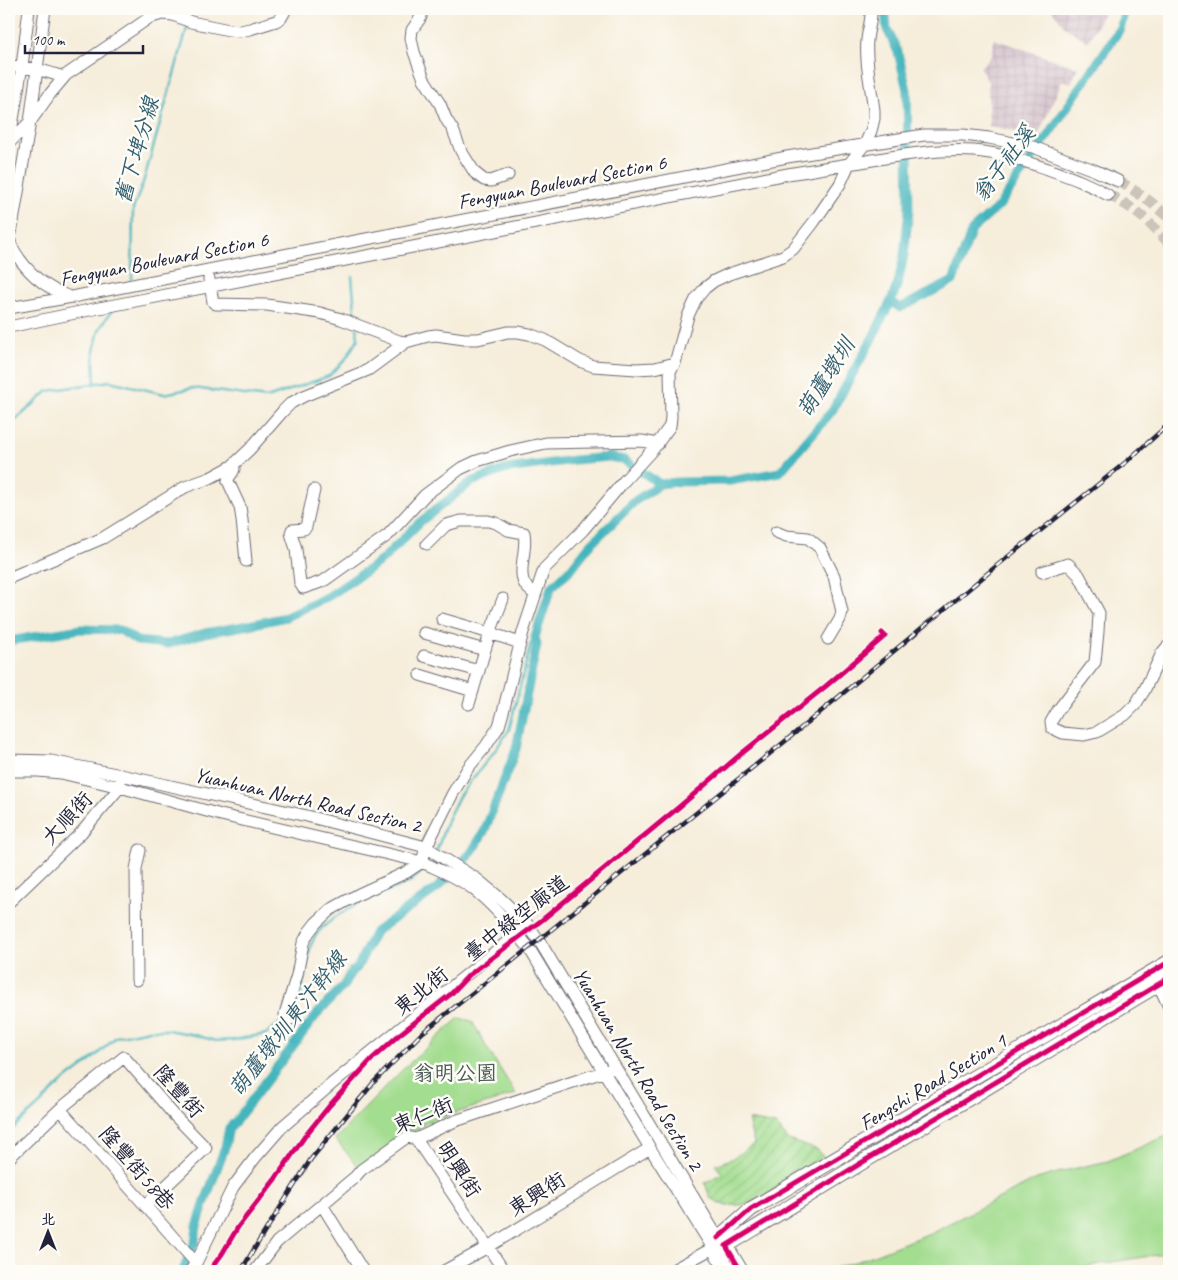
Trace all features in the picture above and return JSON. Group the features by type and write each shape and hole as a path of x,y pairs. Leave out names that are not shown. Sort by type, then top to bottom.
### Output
{"main road":[{"name":"Fengshi Road Section 1","path":"719,1244 751,1209 1169,962"},
{"name":"Fengshi Road Section 1","path":"719,1244 866,1160 1164,981"},
{"path":"719,1244 728,1271"},
{"path":"719,1244 741,1271"}],"street":[{"path":"9,144 29,9"},
{"path":"9,245 30,122 45,9"},
{"path":"9,144 30,122 64,78 84,62 149,18 162,14 173,15 215,28 240,31 276,21 281,18 286,9"},
{"path":"418,9 421,16 412,30 411,38 414,52 424,79 440,104 461,151 475,174 484,180 491,181 508,175"},
{"path":"288,1016 303,943 316,923 330,910 359,894 407,872 422,862 426,847 453,793 468,768 499,726 520,643 544,569 583,530 656,446 670,426 670,371 675,364 688,316 696,299 709,284 722,277 783,256 793,249 814,222 840,184 849,164 865,144 874,119 867,55 867,39 872,19 871,9"},
{"path":"9,66 37,68 64,78"},
{"name":"Fengyuan Boulevard Section 6","path":"9,308 769,160 922,135 963,134 1033,147 1118,181"},
{"name":"Fengyuan Boulevard Section 6","path":"9,327 788,174 925,152 973,151 1021,160 1084,182 1108,195"},
{"path":"9,241 19,260 33,275 55,291 72,297"},
{"path":"207,270 216,304 267,305 320,313 406,342"},
{"path":"9,578 102,538 185,487 210,478 232,466 250,449 291,403 368,370 406,342 428,336 478,339 518,332 544,340 580,361 593,366 655,368 675,364"},
{"path":"314,490 306,527 292,530 291,533 296,549 300,583 304,588 324,580 378,543 426,495 460,469 477,461 546,443 642,441 656,446"},
{"path":"232,466 234,472 228,477 228,482 240,507 246,562"},
{"path":"427,544 446,525 461,521 488,521 508,530 524,533 526,540 522,565 523,580 525,585 536,594"},
{"path":"776,532 786,536 808,538 820,548 834,576 842,612 828,639"},
{"path":"1042,572 1068,564 1079,575 1099,613 1095,662 1058,710 1051,722 1052,728 1063,733 1084,734 1097,732 1125,716 1144,691 1162,652 1167,647 1169,648"},
{"path":"469,704 490,633 503,599"},
{"path":"442,619 520,643"},
{"path":"424,633 485,650"},
{"path":"424,656 479,671"},
{"path":"420,675 473,691"},
{"name":"Yuanhuan North Road Section 2","path":"9,760 51,762 121,775 307,816 426,847 475,884 501,899 528,925 616,1068 719,1244"},
{"name":"Yuanhuan North Road Section 2","path":"9,771 61,773 120,787 221,815 422,862 475,884 492,907 529,948 650,1148 719,1244"},
{"name":"大順街","path":"9,902 82,834 120,787 121,775"},
{"path":"137,980 136,869 140,850"},
{"name":"東北街","path":"191,1261 232,1187 282,1127 334,1082 528,925"},
{"path":"1152,972 1164,981 1169,1007"},
{"name":"隆豐街","path":"60,1109 124,1057 174,1115 206,1148 145,1206"},
{"name":"東仁街","path":"255,1271 277,1242 361,1170 407,1137 416,1138 455,1121 616,1068"},
{"path":"9,1158 60,1109"},
{"name":"隆豐街58巷","path":"60,1109 191,1261"},
{"name":"明興街","path":"416,1138 504,1271"},
{"name":"東興街","path":"444,1271 488,1247 650,1148"},
{"path":"322,1205 363,1271"},
{"name":"Fengshi Road Section 1","path":"671,1271 719,1244"}],"shaded area":[{"path":"1051,9 1106,9 1088,42 1066,28"},
{"path":"994,39 1078,68 1071,83 1062,81 1038,136 989,126 988,82 980,68 991,56"}],"green space":[{"name":"翁明公園","path":"459,1018 472,1021 516,1094 427,1122 361,1170 335,1139 402,1070"},
{"path":"748,1120 776,1125 788,1140 818,1150 826,1160 750,1204 726,1206 710,1198 705,1183 722,1173 715,1165 731,1159 754,1144"},
{"path":"1169,1135 1169,1253 1099,1264 1070,1271 825,1271 861,1260 930,1233 1037,1179 1108,1161"}],"waterway":[{"name":"舊下埤分線","path":"190,17 192,9"},
{"name":"葫蘆墩圳","path":"183,1271 195,1241 197,1226 225,1147 229,1128 318,1013 344,985 351,972 357,968 375,932 436,889 471,853 485,830 516,749 537,644 535,637 551,588 572,568 589,546 635,501 660,484 730,481 780,472 832,411 891,301 898,283 904,255 909,210 907,90 898,52 887,29 885,9"},
{"name":"翁子社溪","path":"891,301 900,308 953,281 972,230 999,206 1051,131 1120,29 1125,9"},
{"name":"舊下埤分線","path":"131,280 133,209 143,183 188,25"},
{"path":"352,277 356,320"},
{"name":"舊下埤分線","path":"95,383 94,351 99,330 112,310"},
{"path":"9,426 48,391 110,381 164,394 193,388 267,398 329,376 345,360 358,339 357,328"},
{"path":"9,641 80,629 120,630 137,641 168,644 205,633 286,617 329,596 382,560 420,522 471,482 507,469 610,457 624,460 660,484"},
{"path":"437,850 448,818 459,796 509,730 531,643 535,637"},
{"name":"葫蘆墩圳東汴幹線","path":"291,1013 300,995 311,945 315,936 322,928 335,917 363,901 410,882 427,867"},
{"name":"葫蘆墩圳東汴幹線","path":"9,1132 61,1083 90,1061 116,1037 149,1030 168,1030 216,1041 233,1040 266,1034 286,1019"}],"tunnel":[{"path":"1118,181 1145,198 1169,218"},
{"path":"1108,195 1133,210 1169,243"}],"railway":[{"path":"241,1271 311,1159 374,1082 422,1033 783,743 994,568 1126,462 1169,424"}],"cycle path":[{"name":"臺中綠空廊道","path":"209,1271 238,1227 276,1178 305,1136 330,1105 373,1058 451,994 469,975 542,920 741,754 826,686 885,636 882,633"},
{"path":"718,1238 751,1209 1169,962"},
{"path":"741,1271 726,1246 1169,978"}]}
